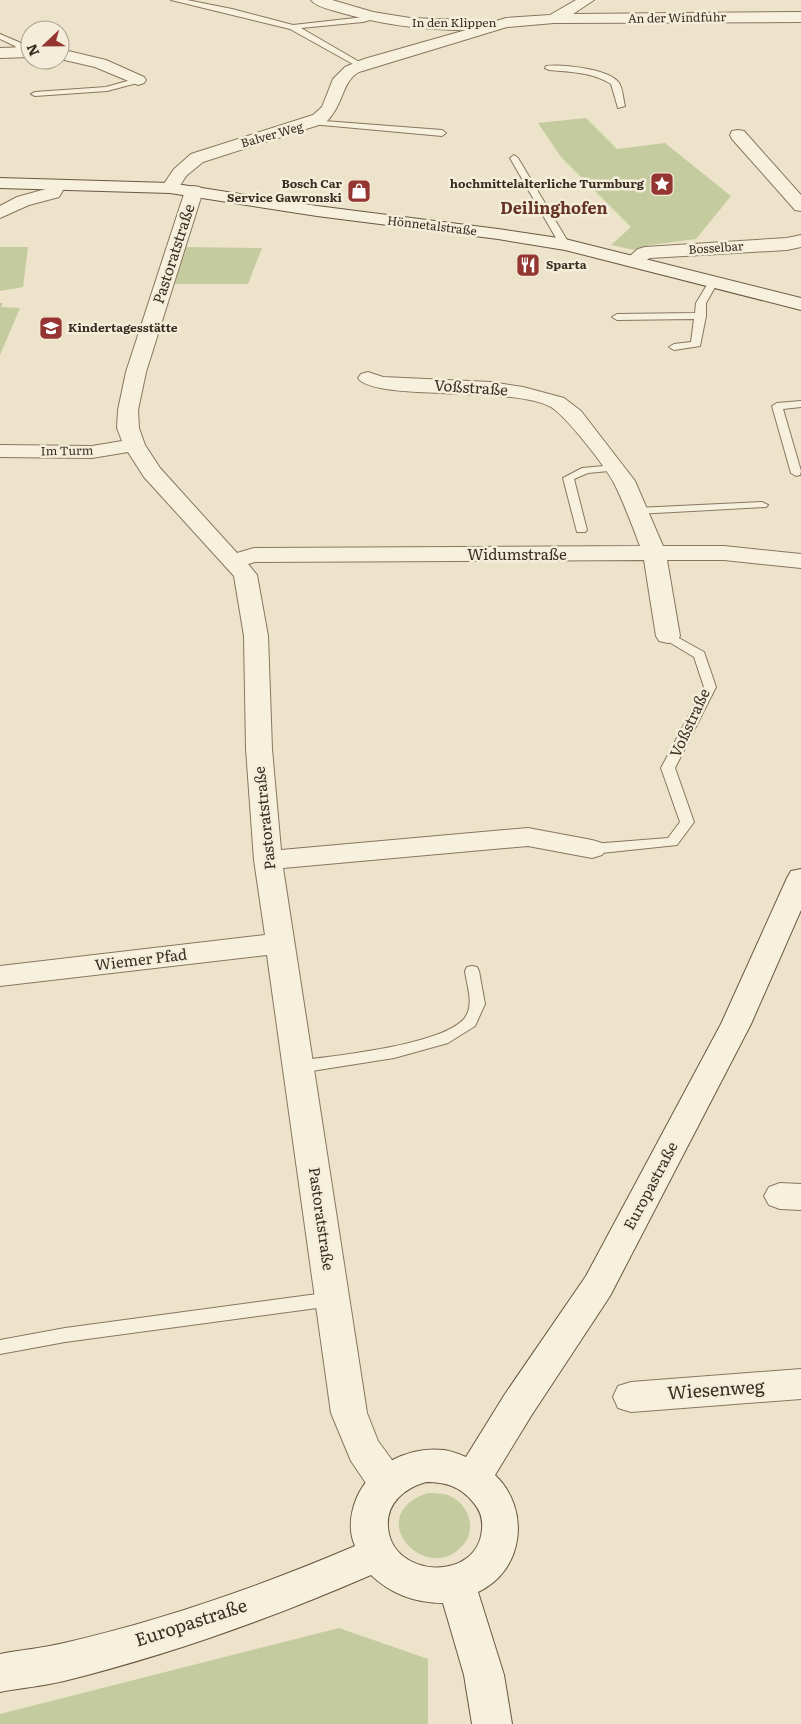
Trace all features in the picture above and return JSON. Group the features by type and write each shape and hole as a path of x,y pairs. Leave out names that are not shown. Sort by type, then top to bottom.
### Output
{"street":[{"name":"In den Klippen","path":"318,0 373,18 430,25 506,23"},
{"name":"Balver Weg","path":"182,190 180,173 197,158 314,122 325,115 331,108 343,76 360,66 506,23 554,19 587,0"},
{"path":"719,17 720,11 729,4"},
{"name":"An der Windfuhr","path":"554,19 801,17"},
{"path":"0,53 20,52"},
{"path":"70,55 120,69 138,80"},
{"path":"738,136 801,206"},
{"name":"Hönnetalstraße","path":"0,184 182,190 317,211 498,234 565,245 801,304"},
{"path":"0,213 23,201 53,193 57,185"},
{"name":"Pastoratstraße","path":"182,190 132,391 128,410 128,428 134,445 152,472 245,575 256,636 258,749 268,860 349,1413 364,1450 387,1483"},
{"name":"Bosselbar","path":"633,261 645,252 787,244 801,241"},
{"name":"Voßstraße","path":"368,378 380,383 507,390 524,393 557,402 574,415 624,480 655,554 668,636"},
{"name":"Im Turm","path":"0,451 92,452 134,445"},
{"name":"Widumstraße","path":"233,561 254,555 724,553 801,561"},
{"name":"Voßstraße","path":"268,860 528,837 592,849"},
{"name":"Europastraße","path":"473,1478 518,1405 598,1286 736,1024 801,878"},
{"name":"Wiemer Pfad","path":"0,976 281,943"},
{"name":"Wiesenweg","path":"631,1397 801,1384"},
{"path":"426,1466 448,1467 473,1478 487,1489 498,1508 501,1530 496,1551 482,1570 456,1583 437,1586 413,1583 392,1572 377,1555 369,1537 368,1517 374,1499 387,1483 405,1472 426,1466"},
{"name":"Europastraße","path":"0,1673 64,1662 194,1625 330,1575 377,1555"},
{"path":"456,1583 484,1675 492,1724"}],"lane":[{"name":"In den Klippen","path":"175,0 232,11 293,27 373,18"},
{"path":"188,3 196,0"},
{"path":"293,27 360,66"},
{"path":"0,36 20,47"},
{"path":"549,68 592,72 603,75 615,83 621,106"},
{"path":"35,94 107,89 138,80"},
{"path":"314,122 346,126 412,128 442,133"},
{"path":"514,158 565,245"},
{"path":"674,347 696,344 701,316 701,303 713,282"},
{"path":"617,317 701,316"},
{"path":"796,473 777,406 801,404"},
{"path":"581,530 568,478 586,470 615,468"},
{"path":"637,511 762,504"},
{"name":"Voßstraße","path":"592,849 672,842 687,822 668,768 710,687 700,655 668,636"},
{"path":"299,1067 394,1052 443,1040 470,1022 478,1004 472,971"},
{"path":"0,1347 65,1335 333,1298"}],"green space":[{"path":"586,118 617,149 665,143 731,196 696,239 650,245 634,250 611,245 631,227 561,157 538,123"},
{"path":"0,247 28,247 23,287 0,291"},
{"path":"184,247 262,248 248,284 175,284"},
{"path":"0,303 3,303 1,307 20,308 0,355"},
{"path":"428,1493 450,1496 462,1505 469,1517 470,1531 468,1538 464,1544 449,1556 433,1558 418,1553 407,1544 400,1531 400,1517 409,1503"},
{"path":"339,1628 428,1659 428,1724 0,1724 0,1714"}],"place":[{"name":"hochmittelalterliche Turmburg","path":"662,184"},
{"name":"Bosch Car Service Gawronski","path":"359,191"},
{"name":"Sparta","path":"528,265"},
{"name":"Kindertagesstätte","path":"51,328"}],"district":[{"name":"Deilinghofen","path":"554,208"}]}
